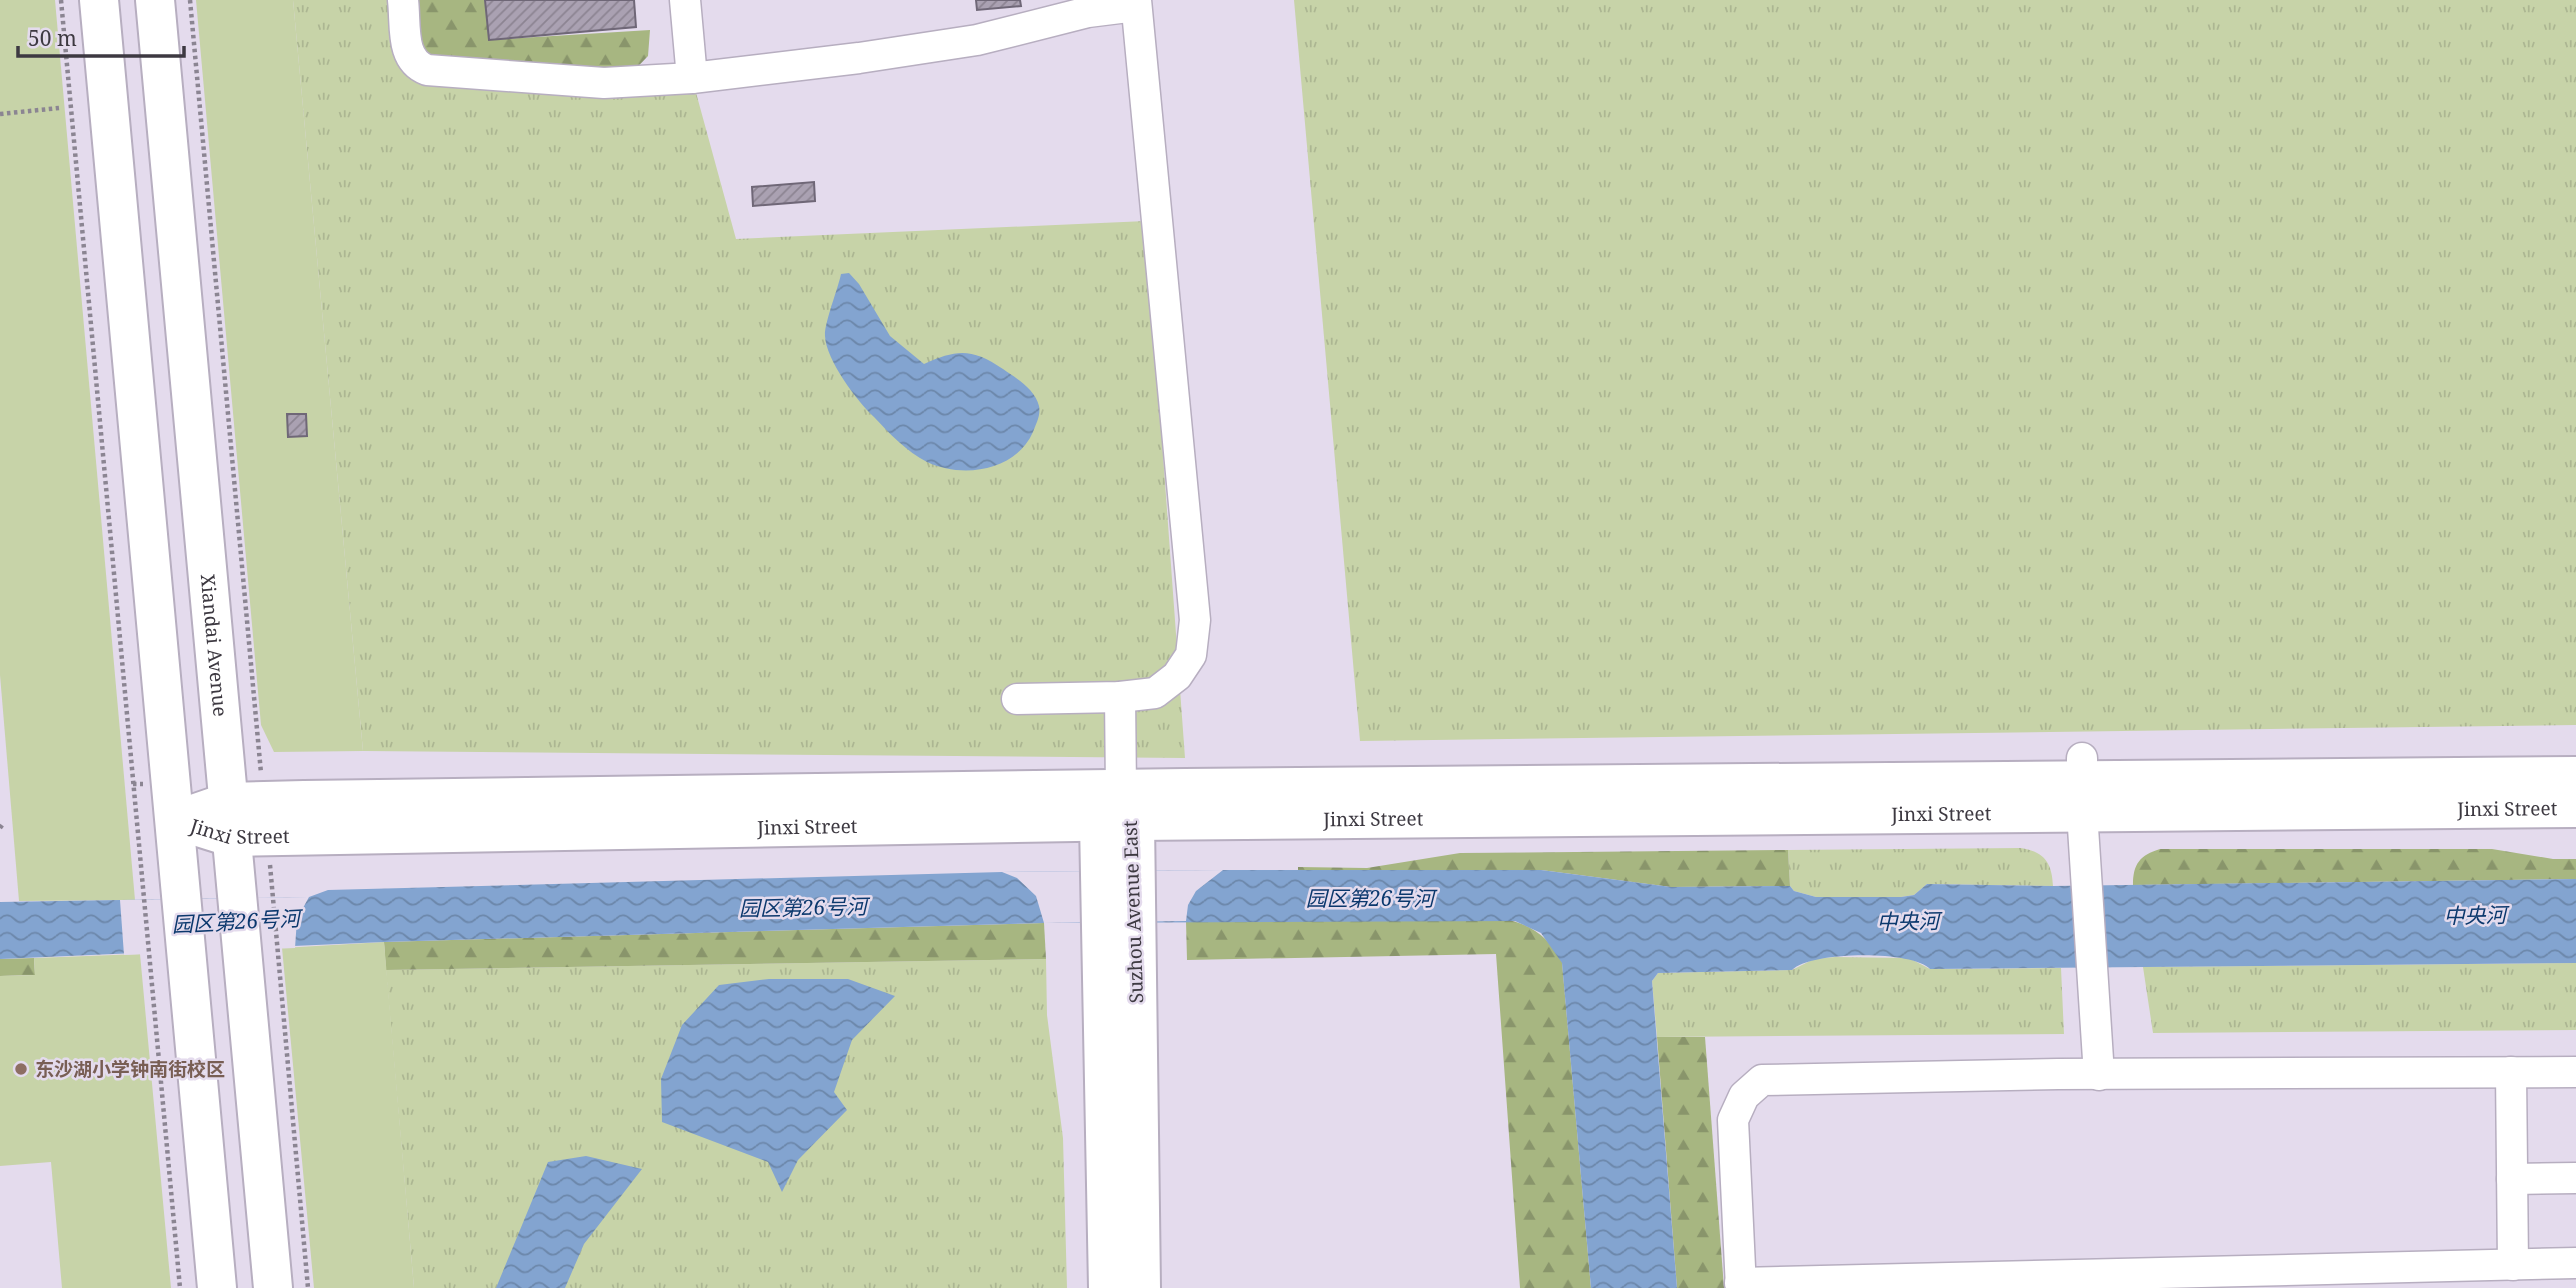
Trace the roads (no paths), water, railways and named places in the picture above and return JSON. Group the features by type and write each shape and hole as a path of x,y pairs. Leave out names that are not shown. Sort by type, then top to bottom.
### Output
{"main road":[{"path":"99,0 217,1288"},
{"name":"Xiandai Avenue","path":"155,0 247,819 259,949 273,1288"},
{"name":"Jinxi Street","path":"176,820 719,826 1118,811 2082,783 2576,776"},
{"name":"Jinxi Street","path":"2082,783 2576,808"},
{"name":"Suzhou Avenue East","path":"1108,1288 1118,811"},
{"name":"Suzhou Avenue East","path":"1117,922 1141,1288"}],"lane":[{"path":"403,0 408,56 416,66 427,70 604,83 692,78 846,60 977,40 1088,12 1136,3 1195,620 1191,655 1177,676 1155,693 1120,697 1017,699"},
{"path":"685,0 692,78"},
{"path":"1118,811 1120,697"},
{"path":"2082,783 2099,1075"},
{"path":"2511,1072 2512,1265"},
{"path":"2576,1072 1762,1080 1744,1096 1733,1120 1741,1285 2576,1263"},
{"path":"2512,1179 2576,1178"}],"water":[{"path":"849,273 859,284 890,336 924,364 955,353 973,354 992,362 1029,389 1037,400 1039,416 1025,445 1014,456 987,468 956,470 941,467 912,453 867,410 836,368 825,336 841,274"},
{"path":"1541,870 1671,887 1790,886 1794,891 1816,897 1901,897 1914,895 1927,884 2053,886 2576,879 2576,963 1930,969 1904,958 1861,955 1819,959 1792,970 1658,973 1652,981 1677,1288 1591,1288 1562,963 1541,933 1515,921 1044,923 384,942 0,959 0,902 309,897 328,890 1002,872"},
{"path":"769,979 848,979 895,996 852,1040 834,1092 847,1110 798,1160 782,1192 768,1162 662,1122 661,1079 682,1025 719,985"},
{"path":"586,1156 642,1169 584,1244 565,1288 496,1288 548,1162"}],"place":[{"name":"东沙湖小学钟南街校区","path":"21,1069"}],"water label":[{"name":"园区第26号河","path":"1370,899"},
{"name":"园区第26号河","path":"803,908"},
{"name":"中央河","path":"2475,916"},
{"name":"园区第26号河","path":"236,922"},
{"name":"中央河","path":"1908,922"}]}
